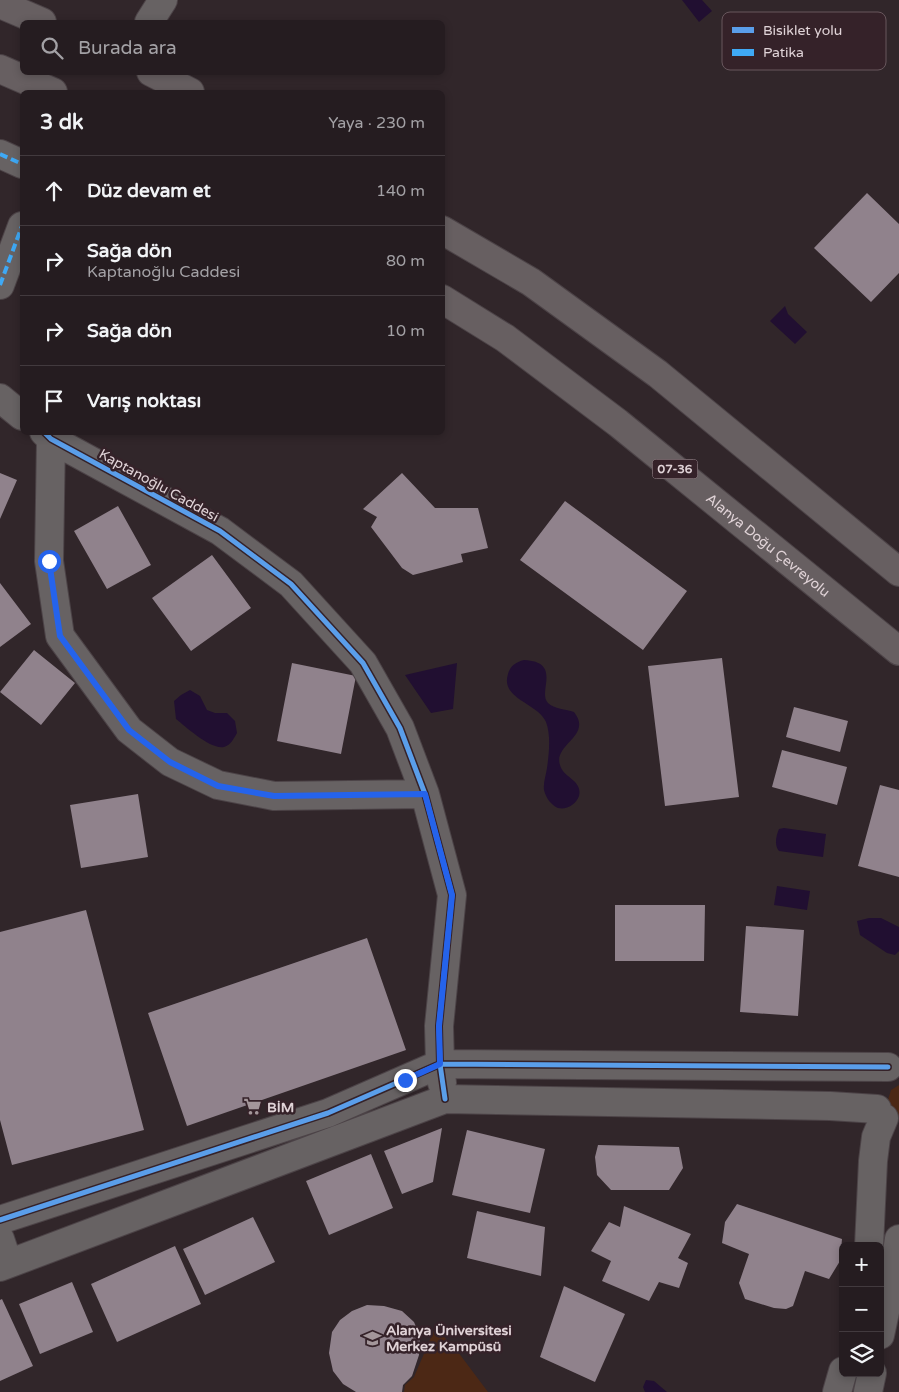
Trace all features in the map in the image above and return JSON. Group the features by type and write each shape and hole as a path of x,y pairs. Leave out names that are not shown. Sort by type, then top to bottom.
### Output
{"highway":[{"path":"0,4 37,20"},
{"path":"0,69 48,90"},
{"path":"157,75 186,90"},
{"path":"445,232 531,282 658,374 899,572"},
{"name":"Alanya Doğu Çevreyolu","path":"445,301 506,338 618,423 899,651"}],"street":[{"path":"150,20 162,0"},
{"path":"0,154 20,163"},
{"path":"0,285 20,231"},
{"path":"0,398 20,414"},
{"path":"48,436 49,561 60,636 129,730 170,762 218,786 274,796 425,794"},
{"name":"Kaptanoğlu Caddesi","path":"48,436 220,531 290,584 363,663 400,728 425,794 452,895 439,1026 440,1064 444,1099"},
{"path":"0,1220 328,1113 440,1064 894,1065"},
{"path":"887,1118 875,1094 876,1084 881,1075 894,1065"},
{"path":"3,1257 444,1099 820,1105 887,1118"},
{"path":"868,1242 876,1138 887,1118"},
{"path":"881,1332 899,1239"},
{"path":"836,1392 841,1377"},
{"path":"868,1392 871,1377"}],"shaded area":[{"path":"682,0 702,0 712,11 699,22"},
{"path":"785,306 788,314 807,332 795,344 770,321"},
{"path":"524,660 536,662 543,666 546,672 545,698 548,703 557,708 574,712 579,720 576,734 562,751 559,758 562,769 576,783 579,791 576,801 567,808 558,808 553,805 547,798 544,790 549,745 549,733 546,722 536,710 514,695 509,689 507,682 509,671 516,663"},
{"path":"457,663 453,709 431,713 405,675"},
{"path":"190,690 200,696 207,710 215,713 227,713 235,721 237,733 229,745 219,747 212,745 176,719 174,701"},
{"path":"784,828 826,834 823,857 779,851 776,846 776,837 779,829"},
{"path":"777,886 810,891 807,910 774,905"},
{"path":"881,918 899,927 899,951 895,955 887,953 860,935 857,921"},
{"path":"899,1085 899,1120 895,1118 887,1103 891,1090"},
{"path":"435,1328 455,1348 488,1392 404,1392 405,1385 414,1377"},
{"path":"646,1380 654,1381 667,1392 645,1392 643,1387"}],"building":[{"path":"867,193 899,224 899,273 871,302 814,248"},
{"path":"0,473 17,480 0,519"},
{"path":"402,473 435,508 478,508 488,548 461,554 463,562 413,575 402,568 371,527 377,517 363,509"},
{"path":"565,501 687,591 643,650 520,560"},
{"path":"118,506 151,565 107,589 74,531"},
{"path":"212,555 251,608 191,651 152,598"},
{"path":"0,583 31,624 0,647"},
{"path":"34,650 75,683 41,725 0,692"},
{"path":"722,658 739,797 665,806 648,666"},
{"path":"292,663 356,676 341,754 277,741"},
{"path":"794,707 848,721 840,752 786,737"},
{"path":"782,750 847,767 837,805 772,787"},
{"path":"880,785 899,790 899,877 858,866"},
{"path":"138,794 148,857 81,868 70,805"},
{"path":"615,905 705,905 704,961 615,961"},
{"path":"86,910 144,1130 12,1165 0,1120 0,932"},
{"path":"746,926 804,930 798,1016 740,1012"},
{"path":"367,938 406,1050 187,1126 148,1013"},
{"path":"442,1128 433,1182 402,1194 384,1151"},
{"path":"467,1130 545,1149 530,1213 452,1195"},
{"path":"598,1145 679,1147 683,1168 669,1190 611,1190 597,1175 595,1157"},
{"path":"371,1154 393,1208 329,1235 306,1181"},
{"path":"737,1204 842,1239 842,1242 839,1242 839,1263 829,1279 805,1271 793,1306 786,1309 774,1308 745,1299 739,1283 749,1254 722,1243 725,1222"},
{"path":"624,1206 691,1234 678,1258 688,1263 679,1288 659,1282 649,1301 602,1281 611,1261 591,1251 609,1222 620,1227"},
{"path":"477,1211 545,1227 541,1276 467,1258"},
{"path":"253,1217 275,1262 205,1295 183,1249"},
{"path":"175,1246 201,1304 117,1342 91,1284"},
{"path":"72,1282 93,1332 40,1354 19,1304"},
{"path":"564,1286 625,1314 595,1382 540,1357"},
{"path":"2,1299 33,1366 0,1381 0,1300"},
{"path":"367,1305 384,1306 402,1311 414,1322 420,1336 419,1355 412,1376 403,1385 402,1392 356,1392 343,1384 333,1371 329,1353 332,1332 340,1320 352,1311"}],"marked path":[{"path":"0,154 20,163"},
{"path":"0,285 20,231"}],"cycle path":[{"path":"47,435 51,439 220,531 291,584 363,663 400,728 425,794 452,895 439,1026 440,1064 445,1099"},
{"path":"0,1220 328,1113 440,1064 888,1067"}],"place":[{"name":"BİM","path":"253,1107"},
{"name":"Alanya Üniversitesi Merkez Kampüsü","path":"372,1338"}],"route":[{"path":"49,561 60,636 129,730 170,762 218,786 274,796 425,794 452,895 439,1026 440,1064 405,1080"}]}
